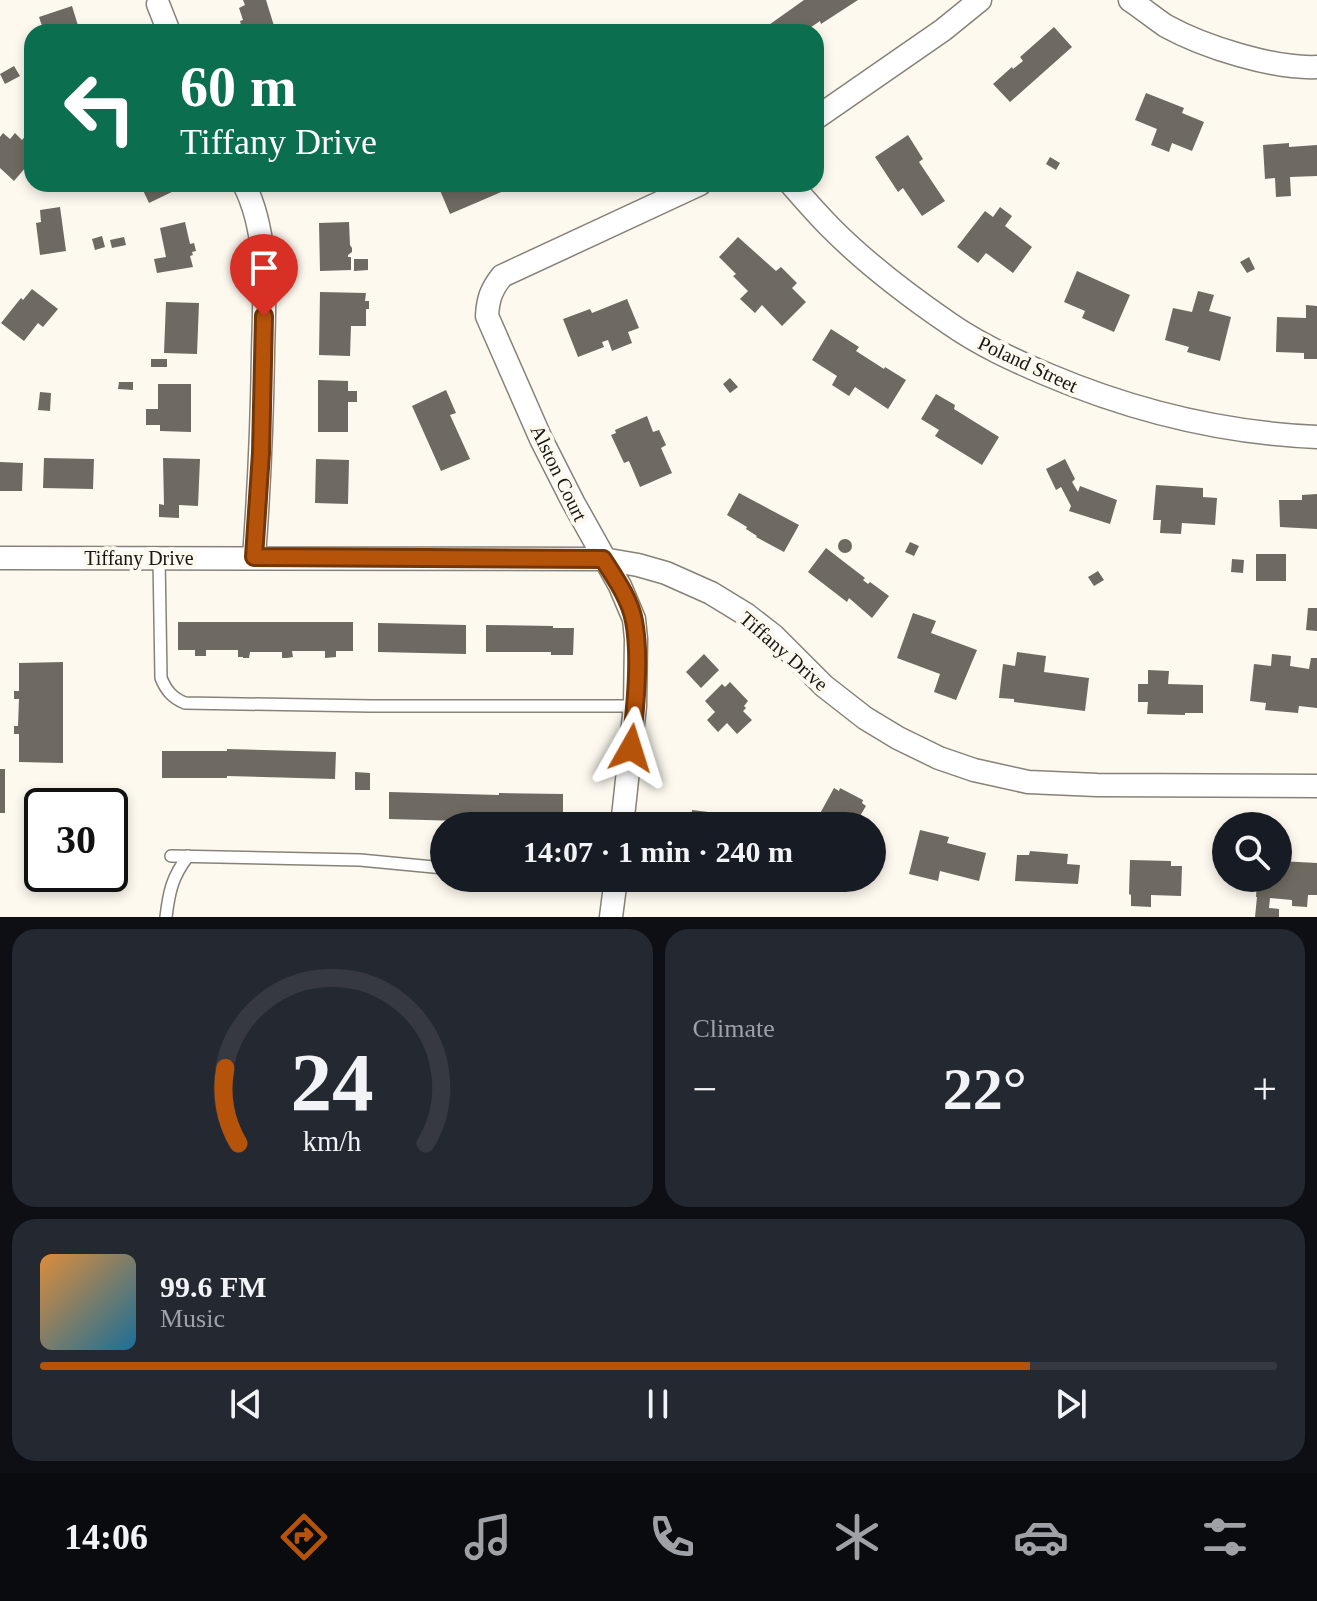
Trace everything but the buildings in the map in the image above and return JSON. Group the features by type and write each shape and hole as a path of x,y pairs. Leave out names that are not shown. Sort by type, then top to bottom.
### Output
{"street":[{"path":"824,112 943,30 980,0"},
{"path":"1130,0 1165,25 1220,49 1269,62 1317,67"},
{"path":"158,4 166,24"},
{"path":"247,192 258,221 265,289 254,557"},
{"name":"Alston Court","path":"624,812 635,706 634,619 620,586 541,439 487,316 488,299 492,287 502,276 682,192"},
{"name":"Poland Street","path":"798,192 832,229 890,280 951,326 991,350 1087,391 1146,411 1215,427 1317,437"},
{"name":"Tiffany Drive","path":"0,558 603,559 638,565 666,573 711,593 774,636 824,686 865,718 939,758 974,770 1028,782 1317,786"},
{"path":"611,917 614,892"}],"lane":[{"path":"159,558 161,678 167,690 185,703 635,706"},
{"path":"171,856 360,860 430,867"},
{"path":"166,917 170,889 177,870 188,856"}],"route":[{"path":"264,316 261,453 254,557 603,559 620,586 634,619 636,672 631,748"}]}
